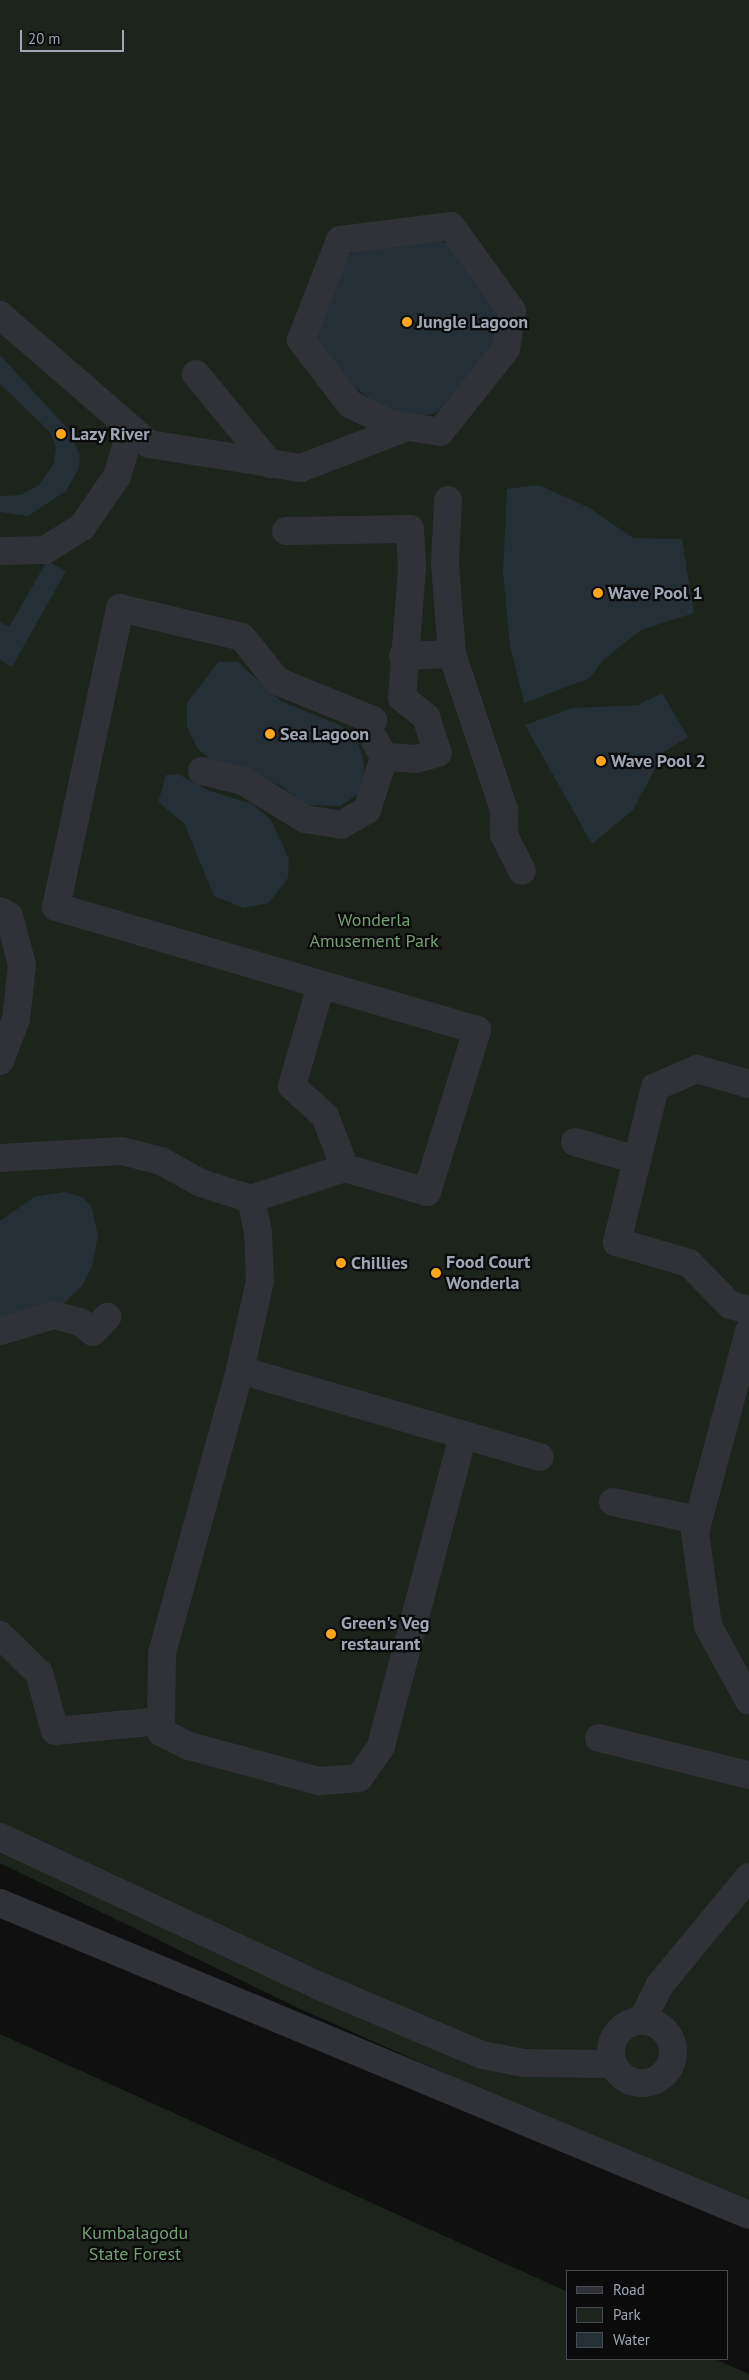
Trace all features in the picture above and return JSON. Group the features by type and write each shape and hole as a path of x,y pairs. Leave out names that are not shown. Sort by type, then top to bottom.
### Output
{"street":[{"path":"0,315 149,444 301,468 407,427 440,432 506,349 512,311 451,226 340,240 301,340 350,404 407,427"},
{"path":"196,374 270,464"},
{"path":"0,551 45,550 82,527 116,476 131,430"},
{"path":"448,500 445,564 452,654 504,809 504,836 522,871"},
{"path":"286,531 410,529 412,568 403,656 402,698"},
{"path":"412,568 445,564"},
{"path":"0,1158 122,1151 161,1161 201,1183 251,1199 345,1168 427,1192 462,1110 477,1030 56,907 120,608 242,637 277,681 373,720"},
{"path":"403,656 452,654"},
{"path":"373,720 402,698"},
{"path":"384,757 416,759 438,753 426,717 414,703 402,698"},
{"path":"202,770 243,781 306,819 341,825 367,810 384,757 375,740 373,720"},
{"path":"0,911 9,916 22,965 16,1019 0,1061"},
{"path":"321,985 292,1086 325,1116 345,1168"},
{"path":"749,1084 697,1069 655,1087 617,1242 689,1263 730,1305 749,1310"},
{"path":"575,1142 637,1160"},
{"path":"251,1199 258,1232 260,1281 240,1370 162,1652 161,1732 189,1746 319,1781 359,1778 380,1746 463,1435"},
{"path":"0,1331 54,1315 80,1322 93,1332 107,1318"},
{"path":"749,1331 697,1520 695,1550 708,1626 749,1700"},
{"path":"240,1370 540,1457"},
{"path":"613,1502 697,1520"},
{"path":"0,1635 39,1673 55,1731 161,1721"},
{"path":"599,1738 749,1775"},
{"path":"0,1837 317,1985 482,2055 524,2063 613,2064"},
{"path":"642,2020 659,1986 749,1877"},
{"path":"0,1903 749,2215"},
{"path":"642,2020 664,2030 671,2040 671,2064 654,2081 642,2083 624,2078 613,2064 613,2039 625,2026 642,2020"}],"green space":[{"name":"Wonderla Amusement Park","path":"0,0 749,0 749,2200 678,2177 296,2007 0,1863"},
{"name":"Kumbalagodu State Forest","path":"0,2034 566,2291 566,2360 717,2360 749,2374 749,2380 0,2380"}],"water":[{"name":"Jungle Lagoon","path":"436,239 455,247 499,310 497,344 437,412 422,417 391,415 342,377 311,337 338,265 358,248"},
{"name":"Lazy River","path":"0,355 67,428 80,455 79,468 66,491 28,516 0,512 0,496 21,495 39,485 54,463 56,446 49,431 0,384"},
{"name":"Wave Pool 1","path":"538,485 588,507 633,538 682,539 694,613 641,630 603,660 590,678 524,703 510,647 503,572 507,489"},
{"path":"47,561 66,571 12,667 0,660 0,622 9,627"},
{"name":"Sea Lagoon","path":"218,662 238,662 281,701 340,725 358,742 364,763 364,779 357,795 340,806 307,805 280,785 211,760 197,748 187,726 187,703"},
{"name":"Wave Pool 2","path":"662,693 688,737 664,752 633,810 592,844 525,725 572,708 638,705"},
{"path":"178,774 210,791 253,804 271,820 289,859 288,878 269,903 243,908 214,896 184,823 158,802 166,775"},
{"path":"64,1192 83,1197 92,1208 98,1236 92,1267 82,1286 60,1307 0,1329 0,1221 34,1197"}],"place":[{"name":"Jungle Lagoon","path":"407,322"},
{"name":"Lazy River","path":"61,434"},
{"name":"Wave Pool 1","path":"598,593"},
{"name":"Sea Lagoon","path":"270,734"},
{"name":"Wave Pool 2","path":"601,761"},
{"name":"Chillies","path":"341,1263"},
{"name":"Food Court Wonderla","path":"436,1273"},
{"name":"Green's Veg restaurant","path":"331,1634"}]}
